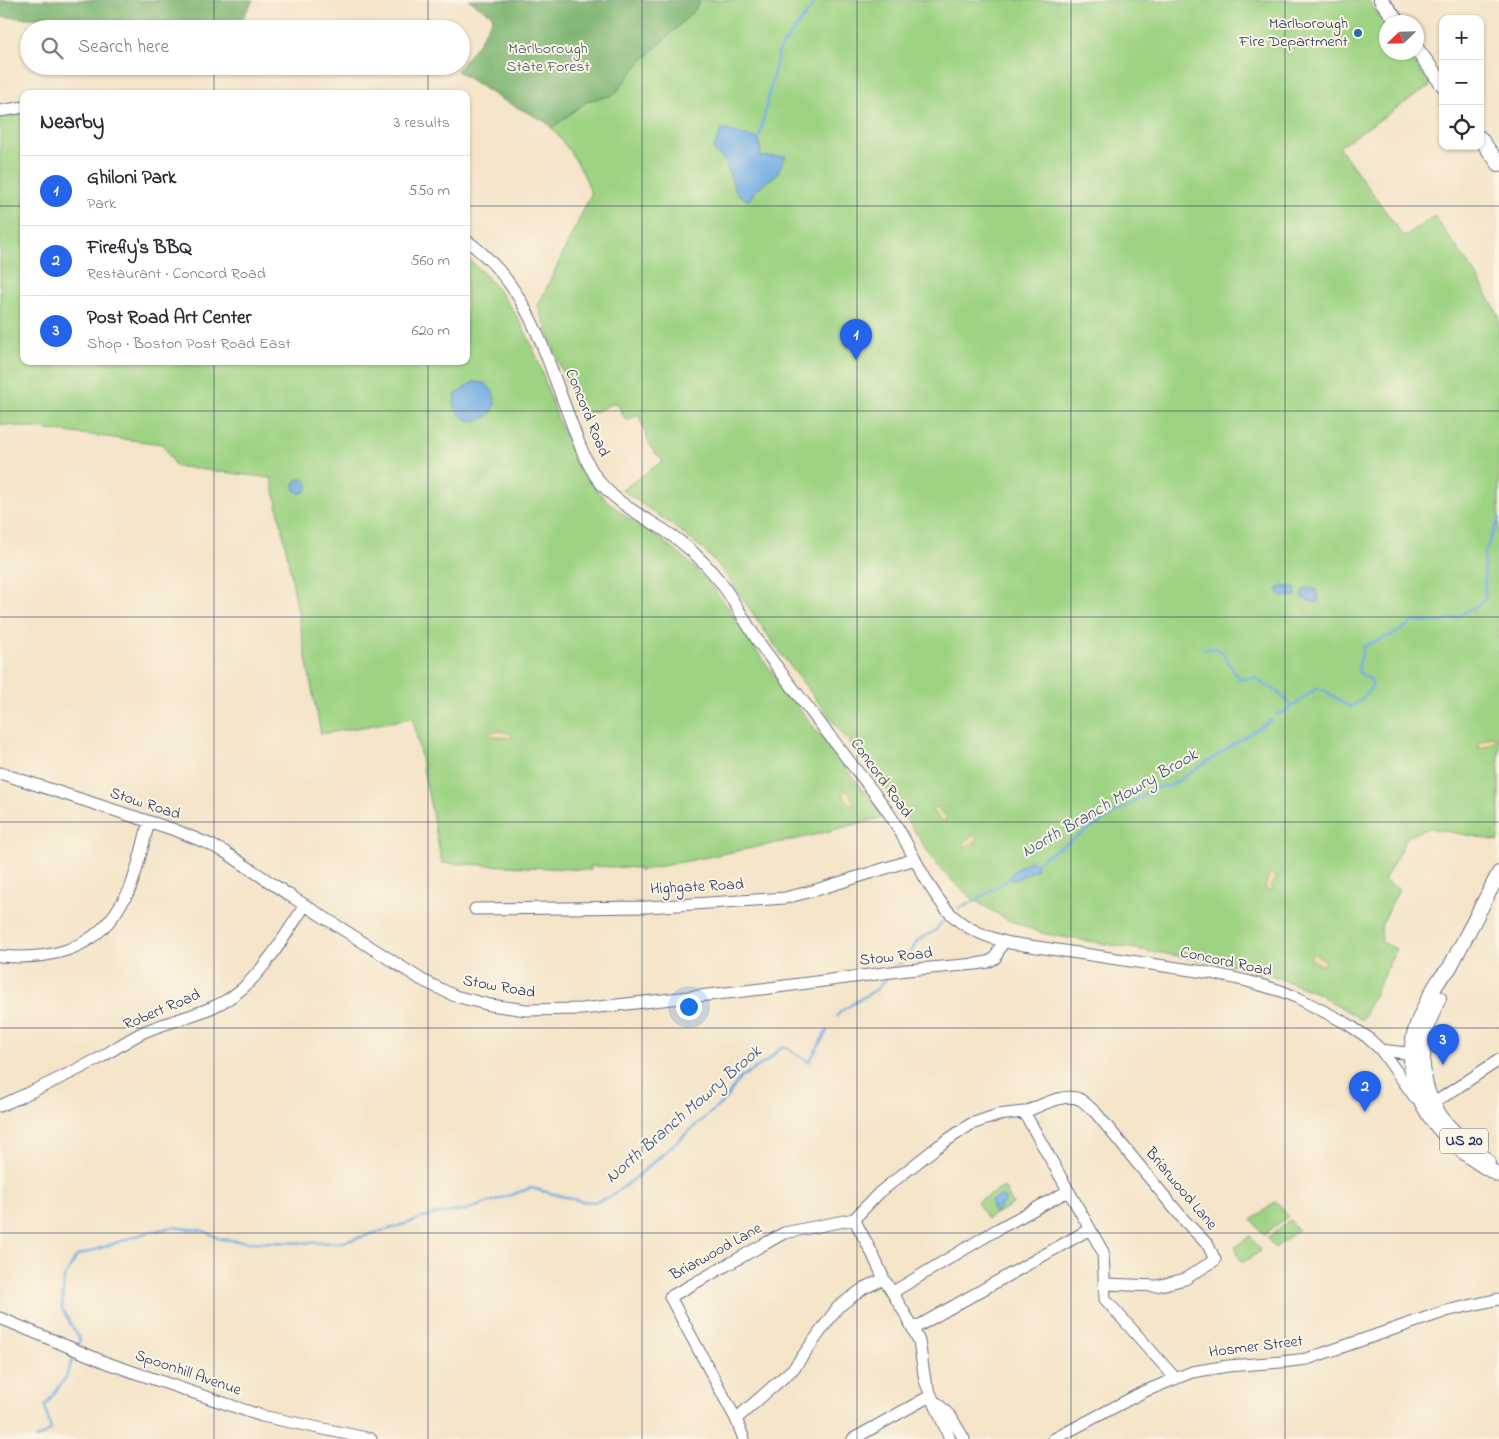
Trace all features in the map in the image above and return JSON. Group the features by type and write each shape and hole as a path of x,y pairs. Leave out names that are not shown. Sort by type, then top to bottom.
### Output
{"main road":[{"path":"1381,0 1393,15"},
{"path":"1424,59 1439,80"},
{"path":"1484,143 1499,164"},
{"name":"US 20","path":"1499,873 1449,969 1448,978 1433,1010 1416,1060 1428,1091 1431,1109 1440,1115 1452,1130 1499,1175"}],"street":[{"path":"0,111 20,108"},
{"name":"Concord Road","path":"470,243 499,269 516,290 528,311 554,373 579,442 598,480 619,502 680,542 707,566 719,580 760,644 880,801 907,843 935,893 953,916 980,934 1004,942 1040,949 1202,972 1262,985 1298,998 1362,1032 1381,1050 1431,1109"},
{"name":"Stow Road","path":"0,773 192,837 225,852 304,905 438,989 472,1002 526,1010 563,1010 599,1007 907,970 976,964 988,962 995,958 1004,942"},
{"path":"0,956 23,958 51,955 72,949 87,941 110,922 130,890 149,822"},
{"name":"Highgate Road","path":"475,909 647,906 785,898 915,859"},
{"name":"Robert Road","path":"0,1106 54,1082 144,1032 163,1024 191,1017 219,1004 242,989 260,970 304,905"},
{"path":"1381,1050 1406,1053 1416,1060"},
{"path":"1391,1063 1398,1065 1416,1060"},
{"path":"1431,1109 1499,1060"},
{"name":"Briarwood Lane","path":"744,1439 736,1419 670,1297 784,1233 854,1219 880,1192 937,1147 971,1124 998,1115 1024,1112 1058,1098 1080,1099 1096,1113 1184,1220 1208,1246 1215,1260 1185,1278 1157,1286 1104,1284"},
{"path":"1024,1112 1103,1252 1105,1299 1175,1378"},
{"path":"892,1292 998,1229 1068,1191"},
{"path":"854,1219 884,1279 919,1341 925,1381 950,1439"},
{"path":"913,1329 1090,1229"},
{"path":"736,1419 794,1368 838,1307 864,1288 884,1279"},
{"name":"Hosmer Street","path":"1054,1439 1110,1408 1175,1378 1210,1368 1307,1359 1446,1311 1499,1299"},
{"name":"Spoonhill Avenue","path":"0,1318 107,1363 262,1416 371,1439"},
{"path":"853,1439 930,1396"},
{"path":"930,1396 951,1417 964,1439"}],"green space":[{"path":"0,0 253,0 241,20 61,20 0,17"},
{"name":"Marlborough State Forest","path":"469,0 700,0 695,10 638,65 614,95 587,101 552,128 544,121 499,98 463,75 470,75 470,54 493,18 491,14"},
{"path":"700,0 1368,0 1379,15 1379,60 1412,60 1431,85 1339,147 1404,237 1434,216 1475,273 1499,316 1499,841 1429,828 1407,837 1384,881 1399,889 1381,926 1382,942 1396,949 1362,1020 1317,993 1268,974 1234,965 1045,934 1008,920 974,900 947,876 932,858 899,807 781,654 724,572 704,550 622,490 663,461 651,448 639,415 626,420 616,402 580,419 538,306 591,194 580,168 552,128 587,101 614,95 638,65 695,10"},
{"path":"11,112 11,115 20,114 20,365 470,365 470,261 497,288 521,324 534,351 564,435 590,482 606,500 669,545 705,579 783,687 884,817 802,838 639,871 639,868 591,866 591,870 442,863 413,718 321,734 271,478 175,466 163,444 0,424 0,116"},
{"path":"1004,1187 1013,1204 987,1219 977,1202"},
{"path":"1276,1201 1288,1216 1264,1235 1252,1220"},
{"path":"1290,1220 1298,1230 1275,1248 1267,1238"},
{"path":"1250,1236 1261,1251 1242,1263 1235,1247"}],"sand":[{"path":"498,731 510,733 513,737 491,736 488,733"},
{"path":"1494,736 1496,739 1491,744 1478,748 1479,742"},
{"path":"843,789 851,794 854,804 852,805 846,801 842,792"},
{"path":"936,807 946,817 946,821 942,821 932,811"},
{"path":"973,835 977,838 976,842 965,847 964,842"},
{"path":"1271,873 1276,879 1271,884 1273,890 1268,891 1265,887"},
{"path":"1313,953 1323,958 1325,962 1322,966 1311,959 1310,957"}],"water":[{"path":"722,129 759,139 761,157 786,156 776,175 757,189 748,201 736,192 726,163 713,150"},
{"path":"473,382 485,383 493,393 495,403 492,411 486,417 468,420 460,415 454,404 456,394"},
{"path":"298,479 304,479 308,486 304,493 298,493 294,489 294,483"},
{"path":"1281,587 1295,587 1296,596 1281,597 1277,589"},
{"path":"1305,588 1316,590 1319,601 1317,603 1304,599 1302,594"},
{"path":"1030,860 1036,863 1037,869 1015,880 1010,879 1009,877 1015,870"},
{"path":"1000,1196 1005,1198 1005,1203 993,1213 991,1201"}],"waterway":[{"path":"759,139 779,50 817,0"},
{"name":"North Branch Mowry Brook","path":"1276,715 1287,710 1318,688 1351,707 1363,698 1372,686 1372,681 1358,672 1364,646 1396,633 1413,622 1442,622 1457,617 1477,606 1485,599 1484,554 1499,519"},
{"path":"1203,649 1216,648 1223,654 1240,680 1255,677 1275,690 1292,706"},
{"name":"North Branch Mowry Brook","path":"1035,863 1155,788 1169,787 1271,720"},
{"name":"North Branch Mowry Brook","path":"959,908 975,901 1013,876"},
{"name":"North Branch Mowry Brook","path":"899,964 910,953 918,940 935,931 942,922"},
{"name":"North Branch Mowry Brook","path":"837,1016 841,1011 877,989 886,979"},
{"name":"North Branch Mowry Brook","path":"78,1345 80,1340 62,1309 64,1278 77,1256 142,1234 173,1227 205,1231 220,1239 248,1242 340,1243 435,1214 466,1210 531,1188 580,1201 593,1202 608,1198 633,1180 725,1100 740,1078 767,1061 783,1046 809,1062 827,1031"},
{"name":"North Branch Mowry Brook","path":"36,1439 51,1430 45,1406 66,1377 74,1356"}],"place":[{"name":"Marlborough Fire Department","path":"1358,33"},
{"name":"Ghiloni Park","path":"856,360"},
{"name":"Post Road Art Center","path":"1443,1065"},
{"name":"Firefly's BBQ","path":"1365,1112"}]}
